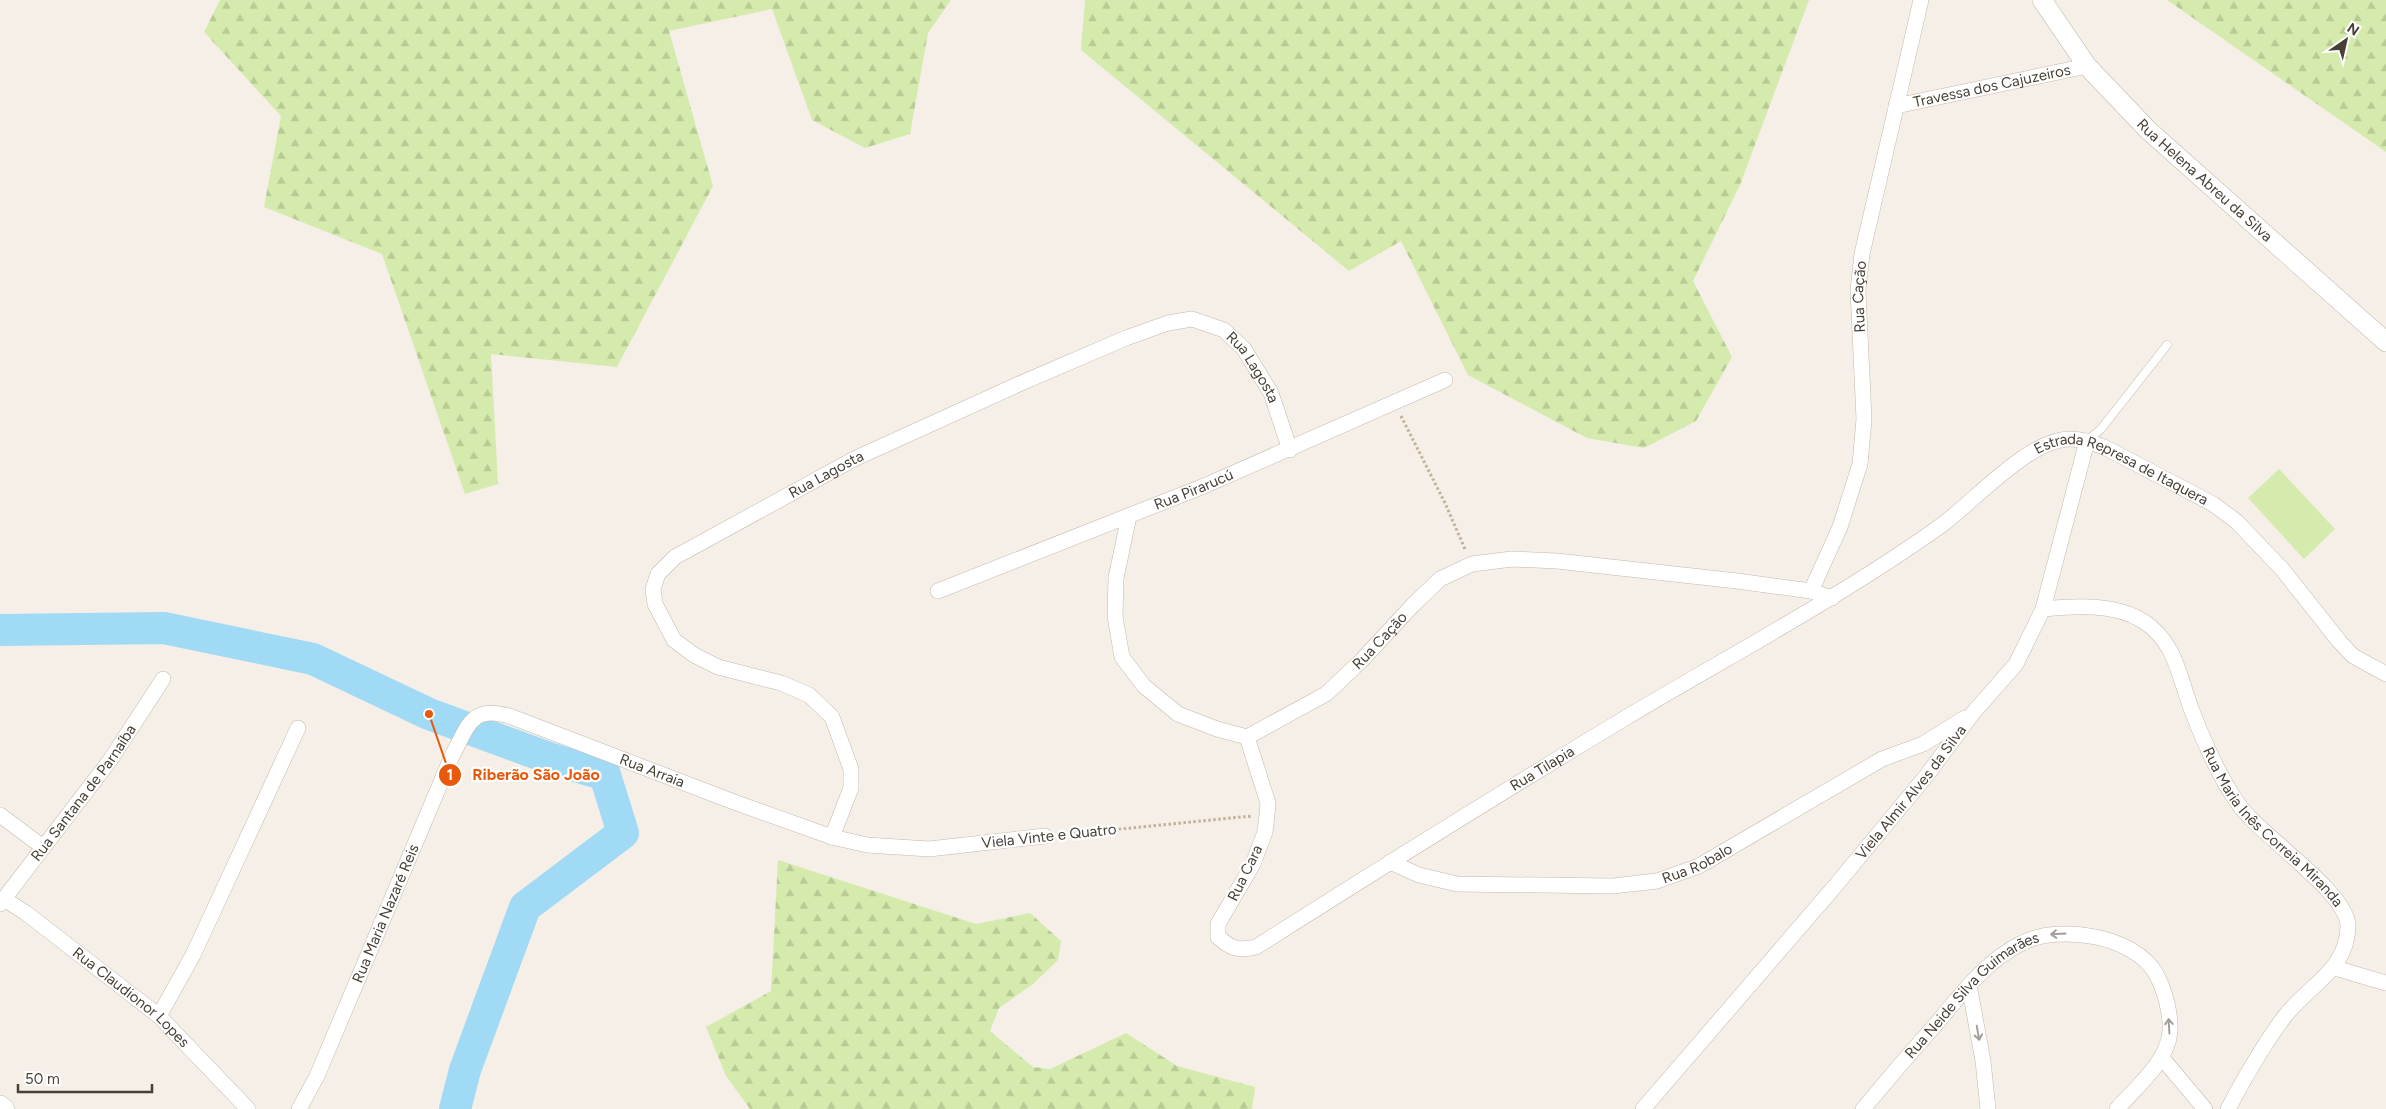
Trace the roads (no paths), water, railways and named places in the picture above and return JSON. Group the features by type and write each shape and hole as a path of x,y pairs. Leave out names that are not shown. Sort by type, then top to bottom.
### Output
{"street":[{"name":"Rua Cação","path":"1810,591 1840,528 1860,464 1864,419 1858,290 1862,254 1921,0"},
{"name":"Rua Helena Abreu da Silva","path":"2042,0 2087,66 2148,130 2386,342"},
{"name":"Travessa dos Cajuzeiros","path":"1896,106 2087,66"},
{"name":"Rua Lagosta","path":"832,837 851,788 852,770 832,717 809,696 781,683 718,667 694,655 674,640 655,604 653,590 658,574 675,558 854,459 1126,338 1168,323 1192,319 1224,330 1244,349 1271,393 1290,450"},
{"name":"Rua Pirarucú","path":"938,591 1290,450 1445,380"},
{"name":"Estrada Represa de Itaquera","path":"1832,598 1941,526 2020,460 2044,446 2068,439 2087,441 2104,447 2188,491 2236,521 2282,569 2339,641 2354,656 2386,674"},
{"name":"Viela Almir Alves da Silva","path":"1650,1106 1842,878 1927,775 1973,713 2016,664 2043,609 2087,441"},
{"path":"1129,516 1116,578 1115,616 1122,657 1144,686 1178,714 1217,729 1247,737"},
{"name":"Rua Cação","path":"1247,737 1326,694 1361,661 1440,579 1472,564 1512,559 1557,561 1738,580 1810,591 1832,598"},
{"name":"Rua Tilapia","path":"1256,947 1390,862 1627,717 1832,598"},
{"name":"Rua Maria Inês Correia Miranda","path":"2043,609 2088,607 2121,611 2143,621 2167,642 2178,663 2192,710 2202,734 2237,803 2261,830 2324,883 2341,905 2349,925 2345,948 2335,968 2303,994 2285,1016 2252,1065 2228,1109"},
{"name":"Rua Santana de Parnaíba","path":"2,902 111,759 163,679"},
{"name":"Rua Arraia","path":"473,719 482,712 496,712 512,717 832,837"},
{"name":"Rua Robalo","path":"1390,862 1419,875 1458,884 1614,886 1657,880 1699,866 1882,759 1922,744 1973,713"},
{"name":"Rua Maria Nazaré Reis","path":"299,1109 317,1076 452,756 473,719"},
{"path":"159,1016 193,955 298,728"},
{"name":"Rua Cara","path":"1247,737 1268,803 1265,832 1253,864 1218,924 1218,937 1229,947 1243,950 1256,947"},
{"path":"0,815 43,847"},
{"name":"Viela Vinte e Quatro","path":"832,837 868,845 928,849 1044,836"},
{"name":"Rua Claudionor Lopes","path":"2,902 26,913 159,1016 248,1109"},
{"name":"Rua Neide Silva Guimarães","path":"1863,1109 1969,985 1997,958 2023,942 2050,934 2080,933 2106,939 2135,952 2155,972 2166,1002 2170,1032 2162,1058"},
{"path":"2335,968 2386,983"},
{"path":"1969,985 1983,1061 1988,1109"},
{"path":"2117,1109 2162,1058 2205,1109"},
{"path":"0,1105 5,1109"}],"lane":[{"path":"2087,441 2100,429 2167,345"}],"waterway":[{"path":"0,630 164,628 313,659 429,714 549,758 605,775 623,833 525,907 465,1070 455,1109"}],"place":[{"name":"Riberão São João","path":"429,714"}]}
